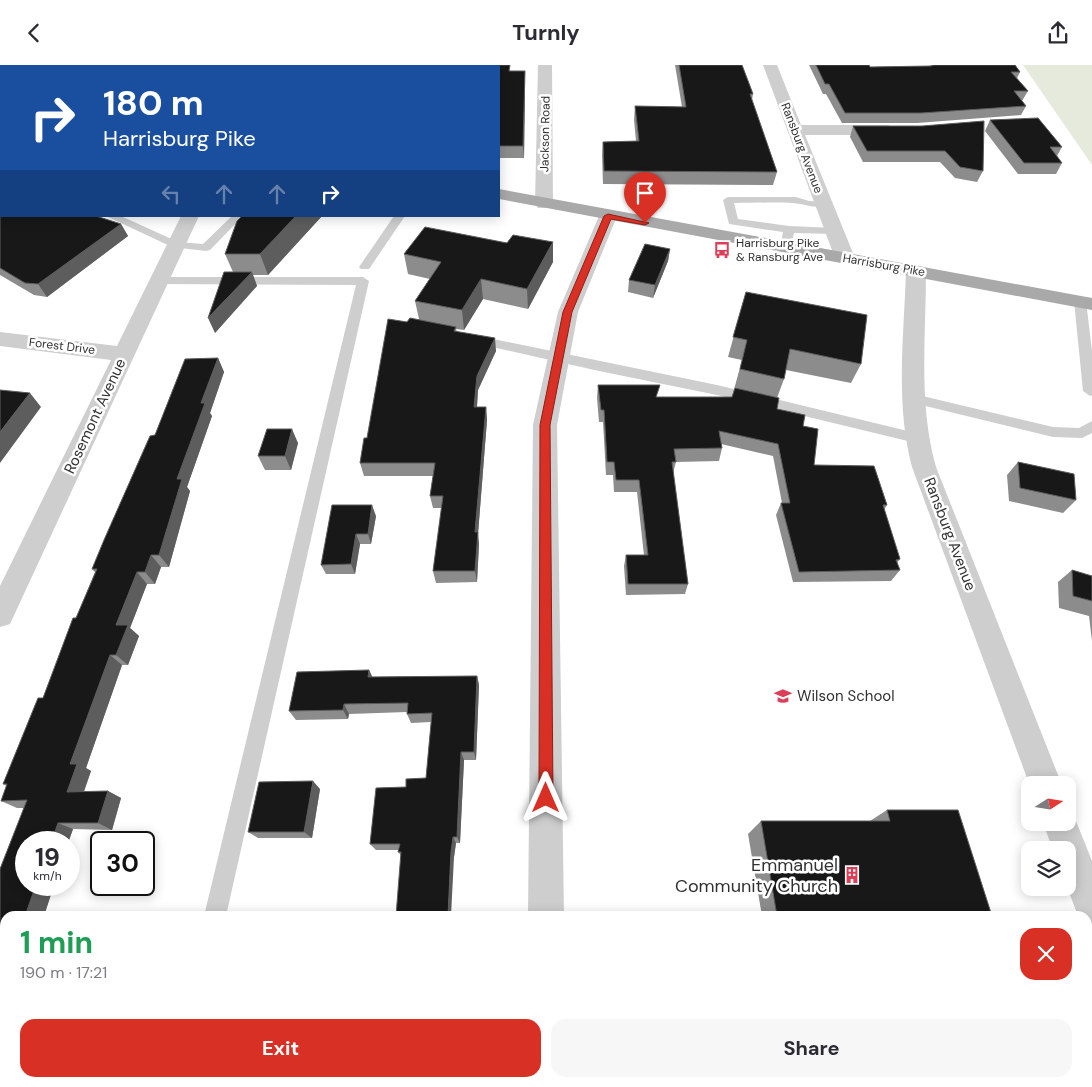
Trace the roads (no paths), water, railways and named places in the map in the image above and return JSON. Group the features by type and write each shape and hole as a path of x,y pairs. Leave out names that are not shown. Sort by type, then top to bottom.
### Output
{"main road":[{"name":"Harrisburg Pike","path":"500,194 608,216 787,238 845,258 1086,303"}],"street":[{"name":"Jackson Road","path":"544,204 545,65"},
{"name":"Ransburg Avenue","path":"770,65 845,258"},
{"path":"795,130 908,130"},
{"path":"546,911 545,425 568,312 608,216"},
{"name":"Rosemont Avenue","path":"0,615 190,217"},
{"name":"Ransburg Avenue","path":"916,271 914,399 916,438 924,467 1043,776"},
{"name":"Forest Drive","path":"0,339 124,354"},
{"path":"1063,831 1092,906"}],"lane":[{"path":"731,230 728,200 796,200 808,204 824,204"},
{"path":"113,217 176,245 206,248 237,217"},
{"path":"364,267 399,217"},
{"path":"787,238 834,231"},
{"path":"159,281 363,281 215,911"},
{"path":"1086,303 1090,391"},
{"path":"466,337 559,356 599,367 717,390 916,438"},
{"path":"914,399 1053,432 1082,433 1092,427"}],"place":[{"name":"Harrisburg Pike & Ransburg Ave","path":"722,250"},
{"name":"Wilson School","path":"783,696"},
{"name":"Emmanuel Community Church","path":"852,875"}]}
